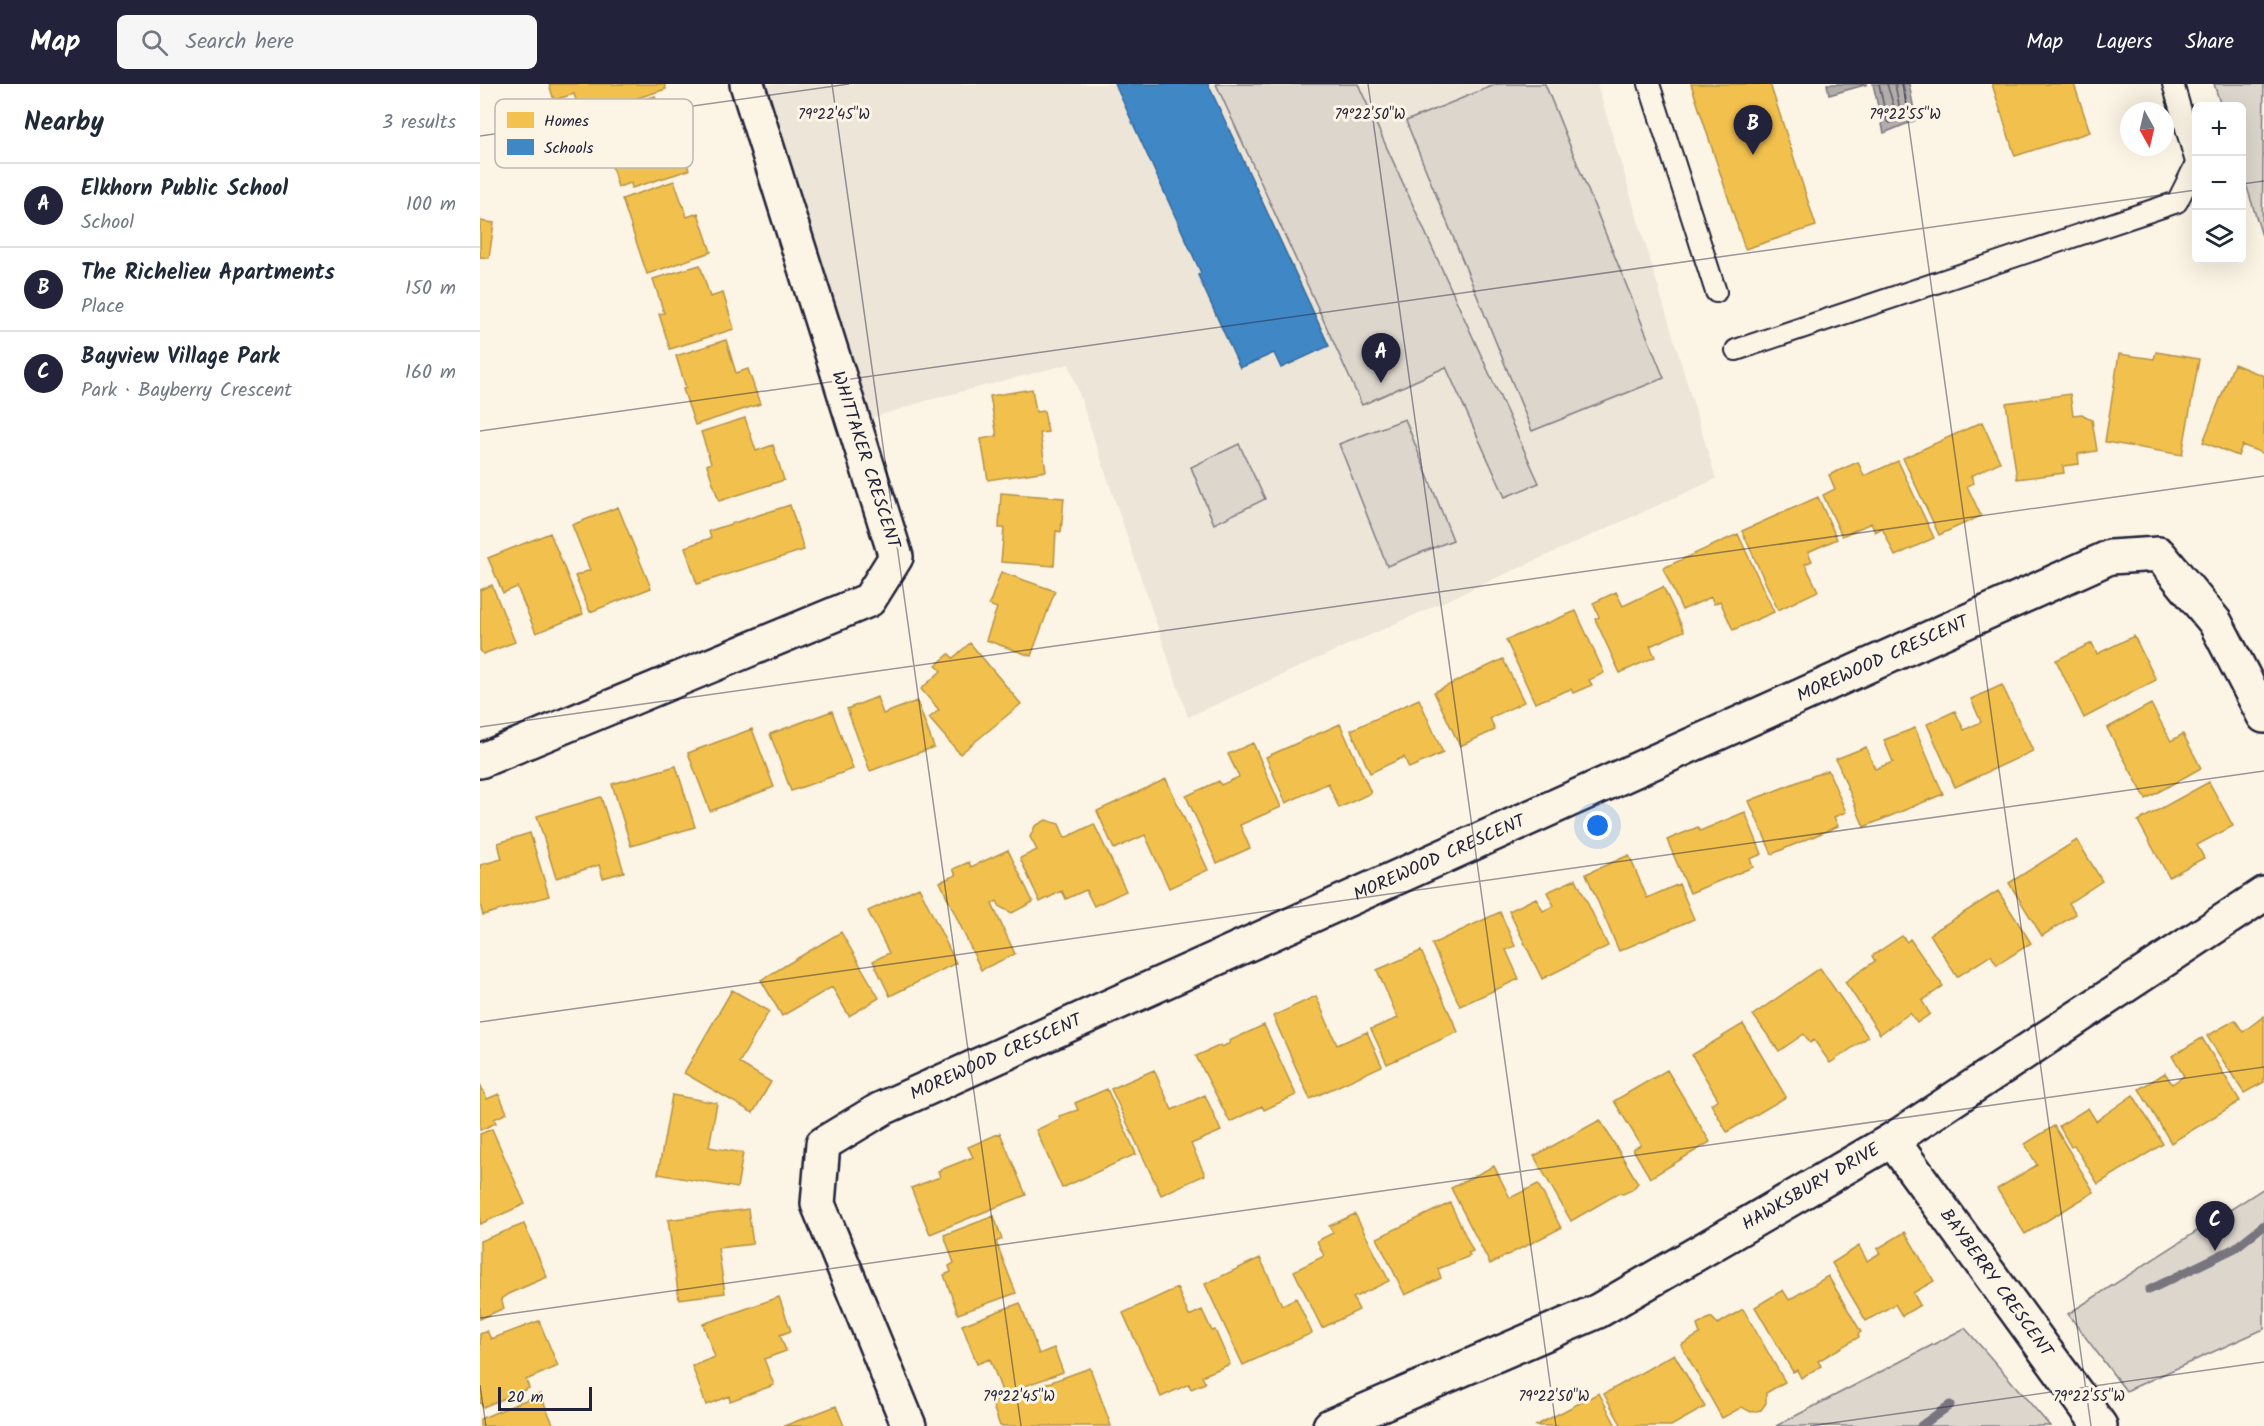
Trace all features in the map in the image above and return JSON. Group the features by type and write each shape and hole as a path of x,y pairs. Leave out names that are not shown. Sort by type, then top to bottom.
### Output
{"street":[{"name":"WHITTAKER CRESCENT","path":"480,760 869,600 896,556 747,84"},
{"name":"MOREWOOD CRESCENT","path":"909,1426 818,1204 823,1144 881,1109 2110,557 2159,554 2215,622 2264,716"},
{"name":"HAWKSBURY DRIVE","path":"1330,1426 1598,1311 1892,1140 2264,894"},
{"name":"BAYBERRY CRESCENT","path":"1892,1140 2100,1426"}],"lane":[{"path":"1648,84 1716,292"},
{"path":"2173,84 2194,156"},
{"path":"1737,350 2177,202 2192,171"}],"shaded area":[{"path":"747,84 1597,84 1716,479 1188,717 1069,364 925,401 853,424"},
{"path":"1216,84 1358,84 1539,483 1505,497 1446,367 1362,405"},
{"path":"1497,84 1545,84 1664,378 1532,431 1406,121"},
{"path":"2214,84 2264,84 2262,236 2246,184 2246,102 2220,102"},
{"path":"1405,419 1453,540 1387,566 1339,444"},
{"path":"1239,444 1265,499 1214,524 1191,467"},
{"path":"2264,1188 2264,1329 2126,1391 2068,1314"},
{"path":"1965,1328 2050,1426 1776,1426"}],"water":[{"path":"1827,84 1868,84 1829,95"},
{"path":"1873,84 1909,84 1916,120 1884,133"}],"building: Homes":[{"path":"549,84 664,84 666,89 635,99 576,99 574,94 554,99"},
{"path":"1691,84 1770,84 1816,226 1745,249"},
{"path":"1992,84 2074,84 2090,132 2015,156"},
{"path":"612,168 688,168 689,170 632,188 631,183 618,187"},
{"path":"674,181 687,217 698,213 711,252 647,274 622,199"},
{"path":"480,221 494,223 489,258 480,257"},
{"path":"700,265 710,297 723,293 734,329 670,349 659,314 664,313 653,279"},
{"path":"726,340 736,373 748,369 760,404 695,425 683,389 686,388 676,356"},
{"path":"2156,352 2199,359 2182,455 2105,442 2119,354 2154,359"},
{"path":"2234,364 2264,376 2264,454 2242,445 2238,456 2203,442"},
{"path":"1032,389 1036,412 1044,411 1048,432 1040,433 1046,471 988,480 981,439 997,436 990,396"},
{"path":"2070,394 2073,415 2082,414 2092,420 2097,451 2078,454 2079,464 2063,466 2064,473 2017,479 2006,403"},
{"path":"745,418 756,451 773,445 784,480 719,501 707,465 711,463 701,432"},
{"path":"1982,422 2000,462 1971,476 1974,483 1967,486 1981,516 1939,535 1903,458"},
{"path":"1898,461 1934,538 1895,556 1882,528 1875,532 1871,523 1842,536 1823,495 1835,489 1829,475 1858,462 1864,476"},
{"path":"1001,493 1064,498 1061,532 1056,531 1054,566 1001,562 1004,528 999,528"},
{"path":"1818,497 1837,539 1808,552 1812,561 1805,564 1818,591 1778,610 1742,531"},
{"path":"790,505 804,550 697,584 685,547 711,538 709,531"},
{"path":"618,507 651,588 590,612 575,576 590,570 572,525"},
{"path":"550,533 583,614 536,633 517,587 503,593 488,558"},
{"path":"1738,534 1774,612 1733,630 1720,601 1714,604 1711,597 1682,610 1663,568"},
{"path":"1001,572 1055,591 1031,656 986,640 997,608 989,605"},
{"path":"492,585 515,642 483,654 480,650 480,590"},
{"path":"1663,587 1684,631 1650,646 1655,657 1620,673 1595,619 1599,617 1593,603 1616,592 1623,606"},
{"path":"1576,611 1604,673 1589,680 1592,685 1573,693 1571,689 1535,703 1506,640"},
{"path":"2134,636 2156,680 2084,718 2056,660 2092,643 2097,654"},
{"path":"970,643 1021,704 960,754 929,718 939,710 921,689 941,671 936,665 949,654 953,658"},
{"path":"1503,659 1524,702 1490,718 1495,730 1460,746 1434,692"},
{"path":"2002,685 2033,751 1955,787 1927,724 1955,711 1964,730 1981,722 1971,699"},
{"path":"877,697 883,714 917,701 934,747 870,771 847,709"},
{"path":"1419,699 1443,753 1409,768 1404,757 1370,773 1351,730"},
{"path":"2151,704 2171,741 2183,734 2201,768 2146,799 2107,728"},
{"path":"832,711 853,769 791,791 770,734"},
{"path":"1340,724 1371,793 1339,808 1328,783 1286,803 1266,757"},
{"path":"1915,728 1943,794 1864,827 1836,759 1866,747 1875,769 1893,762 1884,740"},
{"path":"752,729 774,787 710,811 688,753"},
{"path":"1253,743 1281,807 1240,825 1250,848 1217,863 1186,796 1219,781 1221,785 1239,777 1228,754"},
{"path":"676,766 695,827 631,846 612,784"},
{"path":"1828,770 1846,812 1834,817 1838,826 1772,854 1749,801"},
{"path":"1166,779 1208,870 1169,888 1145,835 1114,849 1097,811"},
{"path":"2209,782 2233,826 2197,845 2204,858 2169,877 2138,821"},
{"path":"601,797 624,872 603,878 599,865 556,878 537,816"},
{"path":"1745,812 1762,854 1750,859 1753,867 1690,893 1667,840 1698,827 1700,831"},
{"path":"1046,820 1059,824 1065,838 1094,824 1126,891 1094,906 1086,890 1066,899 1062,891 1040,902 1020,858 1037,850 1030,837 1035,826"},
{"path":"530,833 549,896 483,915 480,904 480,865 502,859 498,843"},
{"path":"2077,840 2102,881 2069,903 2076,914 2042,936 2009,883"},
{"path":"1008,850 1033,902 1012,913 1000,907 997,901 992,904 1015,954 981,970 940,882 956,875 953,869 969,862 971,867"},
{"path":"1629,855 1647,898 1679,884 1694,919 1619,951 1586,874"},
{"path":"1576,879 1608,946 1542,979 1509,911 1536,898 1543,911 1554,906 1547,892"},
{"path":"919,887 956,963 890,996 873,961 889,953 868,911"},
{"path":"1998,891 2031,943 1997,965 1991,955 1957,977 1930,934"},
{"path":"1500,912 1515,946 1506,950 1519,979 1460,1006 1432,944"},
{"path":"841,932 879,998 849,1016 832,987 782,1016 761,980"},
{"path":"1902,936 1907,942 1910,939 1943,986 1922,1001 1930,1014 1917,1023 1910,1013 1880,1034 1845,982 1875,961 1872,956"},
{"path":"1421,951 1458,1032 1387,1064 1371,1029 1398,1018 1377,970"},
{"path":"1820,968 1868,1037 1830,1063 1814,1040 1810,1043 1804,1034 1779,1051 1753,1015"},
{"path":"732,990 769,1011 739,1063 771,1082 753,1113 684,1073"},
{"path":"1316,996 1337,1045 1367,1032 1382,1066 1310,1099 1273,1016"},
{"path":"2264,1016 2264,1082 2244,1093 2207,1036 2235,1020 2243,1032"},
{"path":"1743,1024 1786,1097 1727,1132 1711,1104 1718,1099 1692,1055"},
{"path":"1264,1025 1296,1095 1264,1110 1262,1106 1230,1122 1196,1056 1221,1045 1222,1047 1230,1043 1229,1041"},
{"path":"2202,1038 2240,1101 2171,1143 2139,1089 2165,1073 2172,1084 2184,1076 2172,1056"},
{"path":"1154,1070 1172,1110 1205,1095 1221,1131 1191,1144 1205,1175 1161,1195 1111,1089"},
{"path":"1667,1070 1710,1142 1650,1178 1633,1149 1641,1145 1614,1101"},
{"path":"480,1084 487,1099 499,1094 507,1113 494,1119 496,1123 480,1130"},
{"path":"1107,1089 1136,1154 1062,1188 1036,1130 1060,1119 1059,1116 1078,1110 1075,1103"},
{"path":"672,1095 717,1103 709,1147 743,1153 737,1188 658,1174"},
{"path":"2133,1095 2163,1144 2098,1184 2074,1145 2071,1147 2059,1126 2088,1108 2096,1121"},
{"path":"1600,1120 1638,1183 1632,1190 1623,1194 1619,1193 1571,1221 1534,1156"},
{"path":"2054,1126 2094,1192 2025,1234 1997,1189 2037,1165 2025,1144"},
{"path":"492,1129 525,1204 480,1224 480,1134"},
{"path":"1000,1133 1026,1195 930,1234 911,1188 940,1177 938,1171 973,1157 968,1147"},
{"path":"1494,1166 1510,1198 1538,1184 1561,1228 1490,1264 1451,1188"},
{"path":"1450,1203 1473,1251 1468,1253 1470,1256 1438,1269 1441,1278 1405,1295 1377,1238"},
{"path":"748,1209 753,1244 718,1248 725,1293 679,1299 668,1220"},
{"path":"1355,1214 1389,1281 1353,1298 1359,1310 1322,1328 1294,1271 1324,1256 1317,1241 1333,1233 1329,1226"},
{"path":"994,1216 1002,1239 996,1242 1016,1293 958,1314 944,1275 951,1272 949,1266 954,1263 944,1235"},
{"path":"524,1224 547,1277 508,1294 501,1299 504,1308 480,1319 480,1241"},
{"path":"1905,1232 1934,1281 1913,1293 1920,1305 1902,1316 1895,1304 1866,1321 1832,1263 1859,1246 1867,1261 1880,1253 1877,1249"},
{"path":"1260,1258 1282,1305 1296,1298 1312,1333 1243,1365 1205,1284"},
{"path":"1828,1276 1861,1332 1858,1334 1859,1337 1818,1361 1821,1366 1801,1378 1797,1370 1793,1372 1755,1307 1783,1290 1789,1300"},
{"path":"1177,1288 1189,1316 1202,1310 1212,1331 1215,1330 1230,1364 1202,1376 1205,1383 1191,1389 1189,1384 1161,1397 1123,1313"},
{"path":"779,1297 791,1331 780,1335 786,1351 764,1359 774,1385 730,1401 729,1396 706,1405 692,1366 715,1357 703,1324"},
{"path":"1020,1303 1039,1354 1054,1348 1063,1372 1003,1394 990,1359 977,1364 962,1325"},
{"path":"1743,1309 1785,1382 1766,1393 1766,1403 1761,1410 1751,1412 1742,1407 1722,1418 1681,1345 1700,1334 1697,1325 1711,1317 1718,1324"},
{"path":"539,1321 558,1366 526,1380 529,1388 483,1407 480,1402 480,1334 487,1331 491,1339"},
{"path":"1674,1354 1705,1407 1671,1426 1622,1426 1604,1394"},
{"path":"1090,1368 1111,1426 1000,1426 992,1403"},
{"path":"1599,1393 1616,1426 1535,1426"},
{"path":"540,1394 554,1426 480,1426 480,1419"},
{"path":"836,1406 844,1426 784,1426"}],"building: Schools":[{"path":"1115,84 1208,84 1329,346 1281,368 1274,353 1240,368 1198,275 1201,273"}],"waterway":[{"path":"2149,1290 2235,1248 2264,1225"},
{"path":"1921,1426 1950,1405"}],"place":[{"name":"The Richelieu Apartments","path":"1753,155"},
{"name":"Elkhorn Public School","path":"1381,383"},
{"name":"Bayview Village Park","path":"2215,1251"}]}
